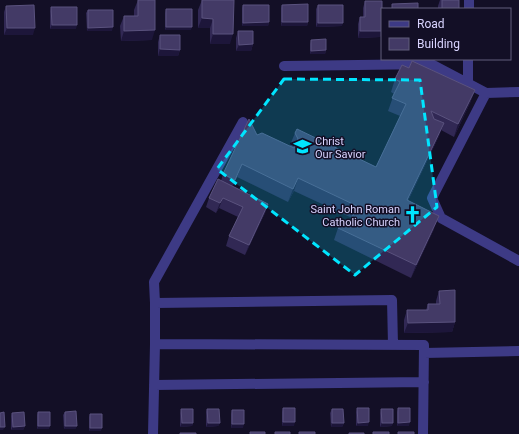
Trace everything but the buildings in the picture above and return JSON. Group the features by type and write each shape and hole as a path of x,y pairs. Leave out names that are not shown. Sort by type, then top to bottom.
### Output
{"street":[{"path":"468,60 468,83"},
{"path":"284,66 431,64 486,93 519,92"},
{"path":"486,93 432,198 441,218 519,260"},
{"path":"153,434 155,344 154,282 243,122"},
{"path":"155,303 392,300 393,345"},
{"path":"155,344 424,345 423,434"},
{"path":"424,353 519,351"},
{"path":"154,385 424,382"}],"highlighted area":[{"path":"284,79 420,80 437,207 355,275 217,169"}],"place":[{"name":"Christ Our Savior","path":"302,147"},
{"name":"Saint John Roman Catholic Church","path":"413,215"}]}
